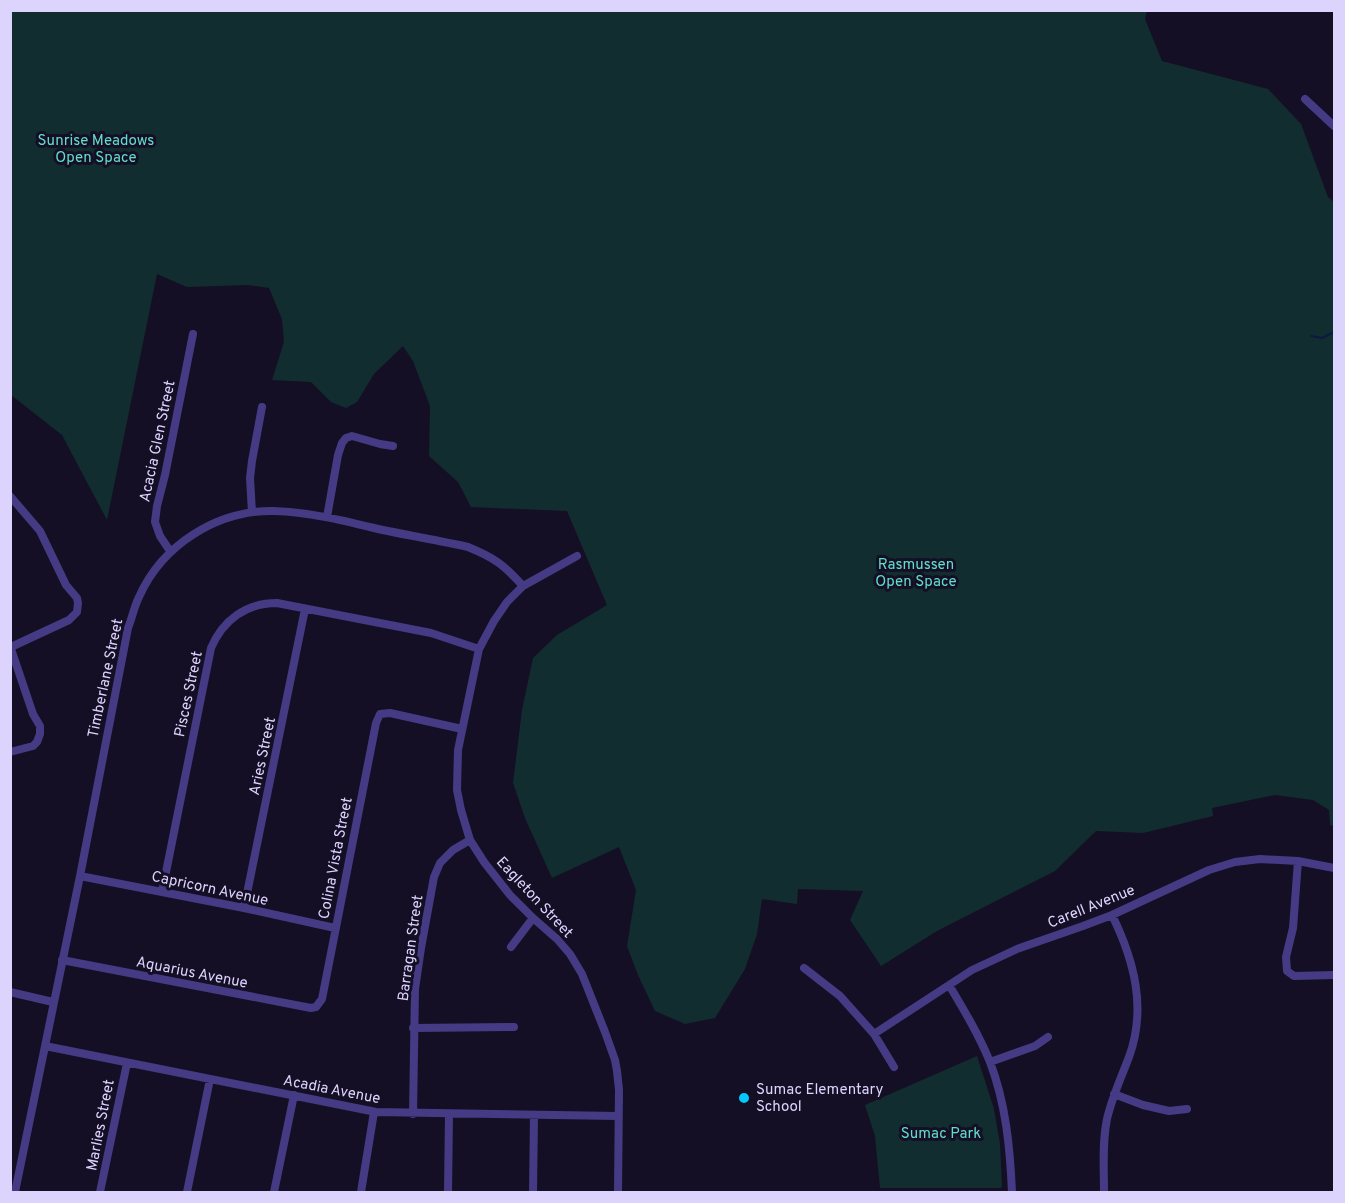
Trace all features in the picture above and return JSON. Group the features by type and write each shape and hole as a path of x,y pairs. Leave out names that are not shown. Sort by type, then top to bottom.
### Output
{"street":[{"path":"1305,99 1335,126"},
{"name":"Acacia Glen Street","path":"171,550 160,536 155,522 193,334"},
{"path":"252,512 250,478 262,407"},
{"path":"327,517 339,455 346,438 352,436 393,446"},
{"path":"10,496 40,531 66,585 77,598 78,603 77,612 69,620 11,647 33,714 40,726 40,734 33,746 10,752"},
{"name":"Timberlane Street","path":"15,1192 128,628 138,597 153,572 171,550 198,531 226,519 252,512 294,512 468,547 504,566 523,586"},
{"name":"Eagleton Street","path":"578,556 523,586 507,602 479,649 457,760 457,790 471,840 484,862 510,895 557,939 570,954 582,974 615,1060 619,1090 618,1192"},
{"name":"Pisces Street","path":"162,891 211,648 217,634 242,612 264,603 277,603 431,633 479,649"},
{"name":"Aries Street","path":"244,908 305,609"},
{"name":"Colina Vista Street","path":"316,1007 322,999 375,723 380,714 390,713 462,729"},
{"name":"Barragan Street","path":"413,1114 415,989 434,878 440,863 453,850 471,840"},
{"name":"Carell Avenue","path":"874,1034 972,970 1017,949 1112,915 1209,870 1235,862 1260,859 1298,861 1335,868"},
{"path":"1298,861 1293,928 1286,957 1287,971 1294,976 1335,975"},
{"name":"Capricorn Avenue","path":"80,876 335,928"},
{"path":"1104,1192 1104,1139 1107,1119 1135,1035 1138,1004 1134,972 1112,915"},
{"path":"511,947 533,918"},
{"name":"Aquarius Avenue","path":"62,960 300,1006 316,1007"},
{"path":"804,968 840,996 874,1034 894,1067"},
{"path":"949,985 972,1023 990,1062 1004,1110 1010,1146 1012,1192"},
{"path":"11,992 53,1002"},
{"path":"413,1028 514,1027"},
{"path":"990,1062 1035,1046 1048,1037"},
{"name":"Acadia Avenue","path":"45,1046 374,1112 618,1116"},
{"name":"Marlies Street","path":"100,1192 127,1063"},
{"path":"187,1192 210,1079"},
{"path":"1114,1094 1168,1111 1187,1109"},
{"path":"274,1192 294,1095"},
{"path":"361,1192 374,1112"},
{"path":"448,1192 449,1114"},
{"path":"533,1192 534,1115"}],"green space":[{"name":"Rasmussen Open Space","path":"10,11 1147,11 1145,19 1162,61 1268,89 1301,124 1328,197 1334,202 1334,826 1330,825 1329,810 1313,800 1275,795 1212,808 1213,816 1143,833 1096,831 1055,871 937,931 881,966 850,920 863,891 798,889 797,904 762,899 757,934 745,969 715,1018 685,1024 655,1011 627,946 636,890 619,847 552,878 525,818 513,783 522,710 533,658 557,635 607,605 567,511 471,507 458,482 429,456 430,406 413,361 403,346 374,374 357,402 346,408 331,402 311,382 272,380 284,342 282,319 269,288 248,285 187,287 157,274 107,520 62,435 11,395"},
{"name":"Sumac Park","path":"977,1056 994,1109 1000,1144 1001,1188 880,1188 875,1136 865,1105"}],"waterway":[{"path":"1311,336 1322,338 1334,332"}],"place":[{"name":"Sumac Elementary School","path":"744,1098"}],"park label":[{"name":"Sunrise Meadows Open Space","path":"96,148"}]}
